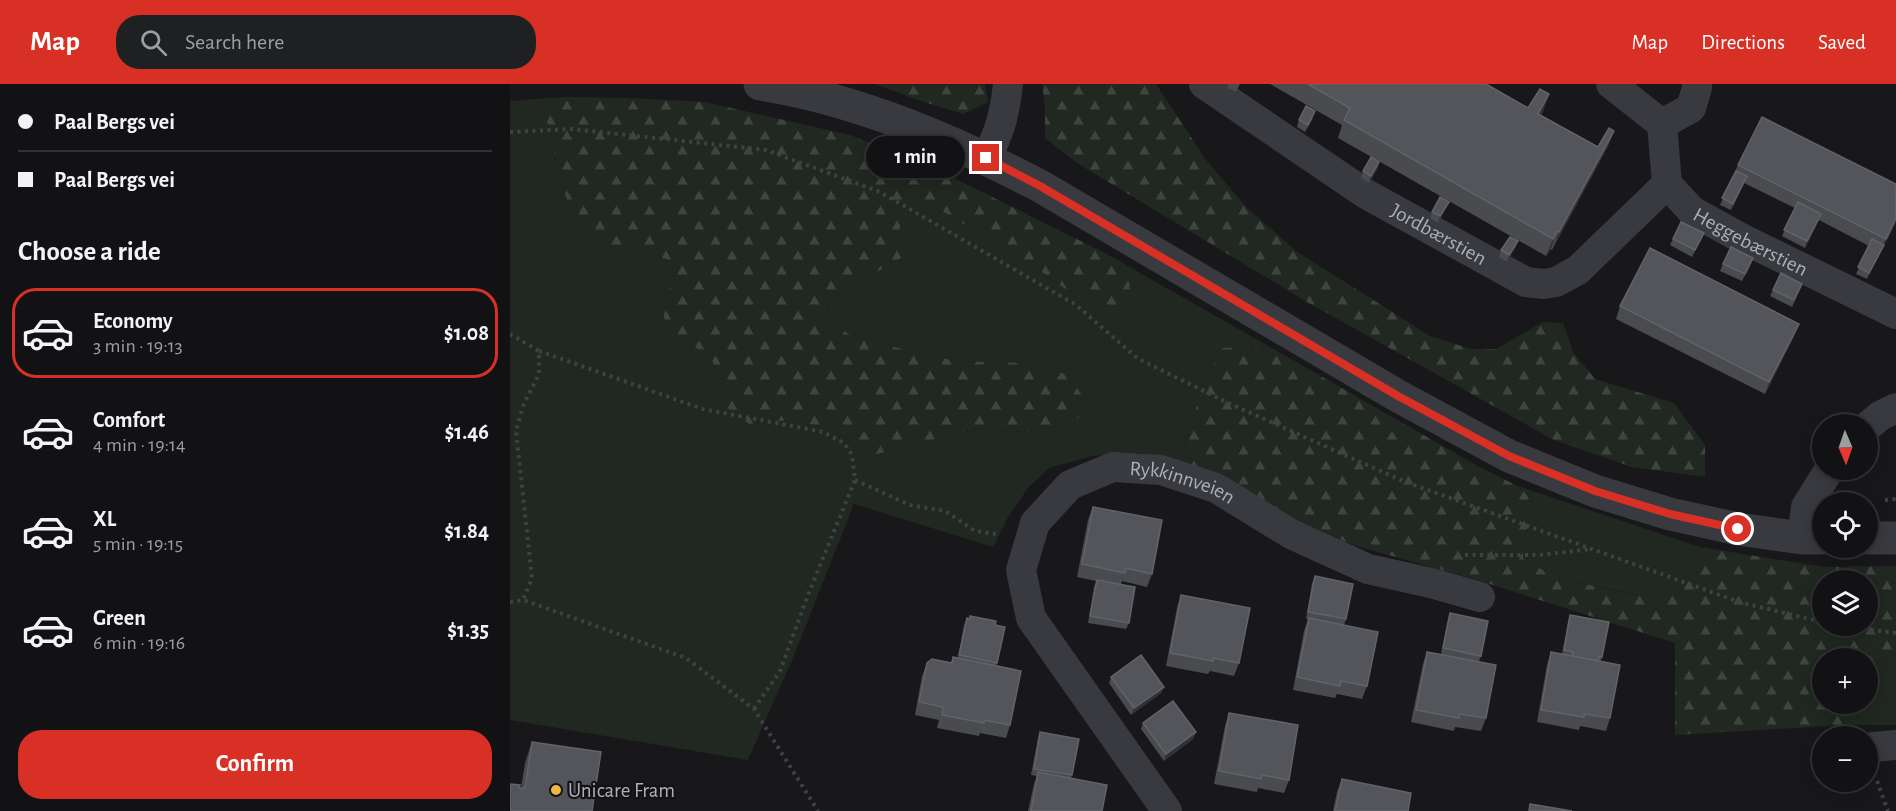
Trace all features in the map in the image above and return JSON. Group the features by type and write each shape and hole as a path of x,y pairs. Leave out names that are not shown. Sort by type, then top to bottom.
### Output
{"street":[{"path":"760,84 793,89 854,106 907,124 986,158 1051,192 1398,396 1509,456 1595,491 1670,514 1738,529 1812,538 1806,507 1812,497"},
{"path":"986,158 998,136 1006,105 1008,84"},
{"name":"Jordbærstien","path":"1204,84 1366,194 1526,282 1544,284 1556,282 1578,270 1666,184"},
{"path":"1611,84 1662,124 1666,184"},
{"path":"1662,124 1691,108 1697,84"},
{"name":"Heggebærstien","path":"1666,184 1698,215 1896,314"},
{"path":"1878,418 1896,408"},
{"name":"Rykkinnveien","path":"1167,811 1031,618 1022,570 1030,540 1035,523 1070,485 1113,467 1161,470 1215,488 1290,534 1368,570 1431,583 1480,597"},
{"path":"1878,538 1896,538"}],"path":[{"path":"510,132 572,129 766,150 880,192 1076,305 1137,358 1226,402 1404,482 1739,602 1812,620"},
{"path":"510,334 539,351 703,409 823,432 844,443 852,456 855,480 780,671 754,709"},
{"path":"523,600 532,578 516,431 523,406 539,374 539,351"},
{"path":"855,480 910,505 945,511 975,531 1030,540"},
{"path":"1454,555 1539,555 1594,549"},
{"path":"510,602 523,600 686,658 754,709 818,811"},
{"path":"1878,631 1896,633"}],"green space":[{"path":"875,84 985,84 988,102 963,114"},
{"path":"1042,84 1156,84 1206,160 1246,207 1296,251 1430,336 1471,349 1496,349 1543,322 1563,323 1573,352 1595,379 1674,403 1705,445 1705,477 1632,467 1554,440 1307,302 1077,163 1045,138"},
{"path":"563,97 542,108 551,134 558,175 643,251 671,261 674,279 663,304 697,347 711,357 720,382 750,424 790,420 833,429 854,445 913,446 947,435 981,429 1029,432 1024,363 956,361 877,343 849,334 826,321 830,299 901,258 899,237 902,200 920,198 1031,264 1096,307 1129,277 1105,253 1293,360 1250,347 1190,428 1180,464 1141,453 1093,456 1049,468 1028,488 1008,517 993,547 854,504 793,658 748,760 510,720 510,101"},
{"path":"563,97 705,102 850,135 932,167 1105,253 1129,277 1130,297 1115,310 1096,307 1031,264 920,198 903,200 899,237 901,258 830,299 826,320 849,334 877,343 956,361 1024,363 1069,375 1088,405 1066,429 1029,432 981,429 947,435 914,446 876,454 854,445 833,429 790,420 750,424 730,413 711,357 666,329 662,304 674,280 671,261 643,251 602,244 574,218 558,175 551,134 542,107"},
{"path":"1250,347 1293,360 1481,468 1518,486 1529,497 1531,517 1523,543 1523,558 1545,571 1596,586 1628,593 1678,596 1700,547 1824,567 1896,566 1896,654 1878,661 1878,648 1812,648 1812,714 1845,714 1845,725 1675,735 1675,643 1474,579 1353,545 1180,464 1198,402 1221,348"},
{"path":"1518,486 1700,547 1678,596 1640,595 1596,586 1561,577 1523,559 1523,543 1531,517 1529,497"},
{"path":"1896,654 1896,725 1845,725 1845,714 1878,714 1878,661"}],"building":[{"path":"1308,84 1486,84 1528,108 1540,89 1549,94 1538,114 1598,147 1609,128 1614,131 1553,239 1344,120 1350,108"},
{"path":"1306,106 1315,111 1308,125 1299,120"},
{"path":"1762,117 1896,184 1896,218 1886,239 1738,165"},
{"path":"1371,157 1379,162 1371,176 1363,171"},
{"path":"1736,171 1747,176 1733,204 1722,198"},
{"path":"1440,197 1449,202 1440,216 1432,212"},
{"path":"1798,202 1821,214 1807,241 1784,230"},
{"path":"1681,222 1704,233 1695,250 1673,239"},
{"path":"1510,237 1518,241 1509,255 1501,250"},
{"path":"1872,239 1884,245 1869,273 1858,267"},
{"path":"1731,247 1753,258 1745,274 1723,264"},
{"path":"1650,248 1799,324 1769,382 1620,306"},
{"path":"1781,273 1802,284 1794,300 1773,290"},
{"path":"1093,507 1162,520 1152,574 1126,568 1125,573 1082,564"},
{"path":"1315,576 1353,584 1346,619 1308,612"},
{"path":"1097,580 1135,587 1129,623 1090,616"},
{"path":"1181,595 1250,608 1239,663 1170,653"},
{"path":"1450,613 1488,621 1481,656 1443,648"},
{"path":"1570,615 1609,622 1602,657 1599,656 1598,661 1572,656 1573,652 1564,650"},
{"path":"970,616 996,621 995,625 1005,627 997,663 959,655 967,618 970,619"},
{"path":"1309,618 1378,632 1367,686 1341,681 1340,686 1297,677"},
{"path":"1427,652 1496,665 1486,718 1459,714 1459,718 1416,710"},
{"path":"1551,652 1620,665 1610,718 1584,714 1584,717 1541,710"},
{"path":"1141,655 1164,687 1134,708 1111,677"},
{"path":"953,657 1021,671 1010,725 984,720 984,723 942,715 943,707 919,702 927,663 932,659 952,663"},
{"path":"1173,701 1196,732 1166,754 1143,723"},
{"path":"1229,713 1298,725 1289,780 1262,775 1261,779 1219,771"},
{"path":"1040,732 1079,739 1072,775 1034,769"},
{"name":"Unicare Fram","path":"532,742 601,752 592,811 510,811 510,784 525,788"},
{"path":"1038,772 1107,785 1102,811 1031,811"},
{"path":"1342,779 1411,793 1408,811 1335,811"},
{"path":"1530,804 1572,811 1529,811"}],"place":[{"name":"Unicare Fram","path":"556,790"}],"route":[{"path":"986,158 1040,186 1398,396 1509,456 1595,491 1670,514 1738,529"}]}
